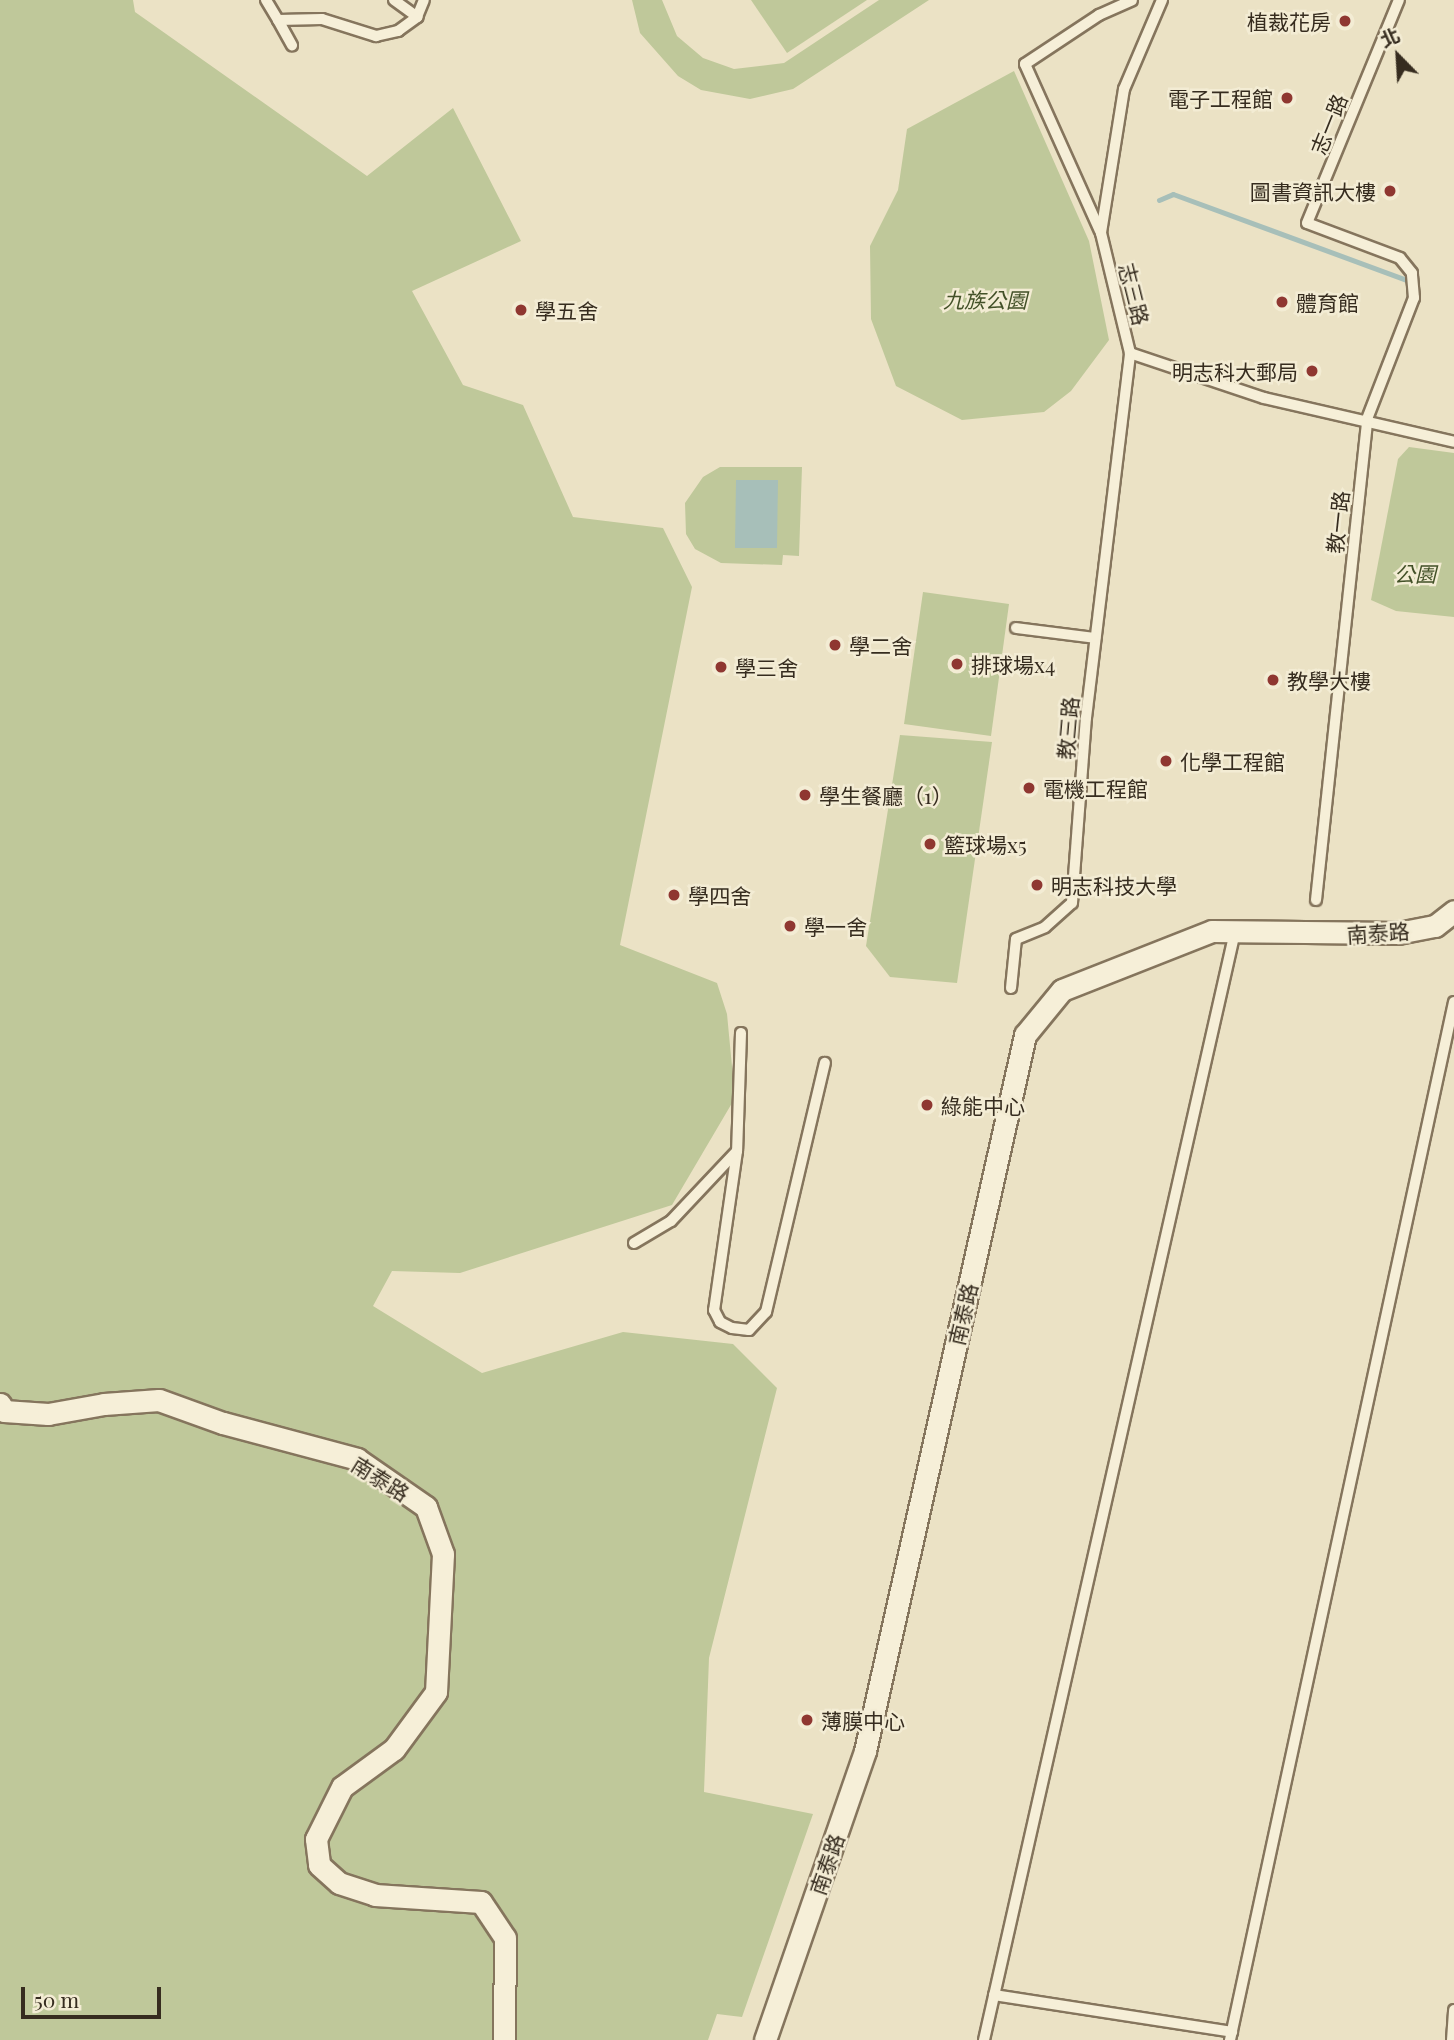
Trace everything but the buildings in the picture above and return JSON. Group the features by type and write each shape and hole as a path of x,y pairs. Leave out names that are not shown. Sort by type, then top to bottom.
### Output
{"street":[{"name":"南泰路","path":"765,2040 865,1751 1025,1035 1062,990 1212,931 1398,933 1434,926 1454,911"},
{"name":"南泰路","path":"0,1404 4,1411 48,1414 104,1404 159,1401 357,1459 426,1507 443,1554 436,1692 394,1749 342,1787 316,1839 319,1865 339,1883 375,1895 481,1902 505,1938 504,2040"}],"lane":[{"path":"266,0 292,45"},
{"path":"278,20 322,19 376,36 398,31 417,17 424,0"},
{"path":"1101,233 1025,64 1099,15 1132,0"},
{"name":"志三路","path":"1162,0 1124,89 1101,233 1130,353 1264,398 1367,419 1454,442"},
{"name":"志一路","path":"1307,223 1399,0"},
{"path":"390,1 417,17"},
{"name":"教一路","path":"1307,223 1399,258 1412,273 1414,298 1367,419 1316,900"},
{"name":"教三路","path":"1011,988 1016,939 1045,927 1072,903 1095,638 1122,399 1130,353"},
{"path":"1016,628 1095,638"},
{"path":"984,2040 1235,932"},
{"path":"994,1995 1231,2036 1454,1002"},
{"path":"741,1033 737,1151 714,1310 720,1322 749,1330 766,1312 825,1063"},
{"path":"634,1243 671,1221 737,1151"},
{"path":"1452,2040 1454,2010"}],"green space":[{"path":"0,0 133,0 135,12 367,176 453,108 521,241 412,291 463,385 523,405 573,517 663,528 692,587 620,945 717,983 727,1014 735,1098 672,1205 460,1273 392,1271 373,1306 482,1373 623,1332 733,1344 777,1388 709,1658 704,1792 813,1814 742,2017 717,2014 708,2040 0,2040"},
{"path":"632,0 662,0 677,36 703,58 734,69 784,63 879,0 929,0 793,89 750,99 701,90 678,76 640,33"},
{"path":"751,0 867,0 787,53"},
{"name":"九族公園","path":"1014,71 1089,241 1109,340 1071,391 1044,412 962,420 896,386 871,319 870,246 898,190 907,129"},
{"name":"公園","path":"1409,447 1454,453 1454,617 1396,611 1371,600 1398,459"},
{"path":"720,467 802,467 799,556 783,555 782,565 721,563 695,549 686,534 685,503 703,477"},
{"name":"排球場x4","path":"923,592 1009,604 991,736 904,724"},
{"name":"籃球場x5","path":"900,735 992,742 957,983 890,977 866,946"}],"water":[{"path":"736,480 778,480 777,548 735,548"}],"waterway":[{"path":"1159,200 1173,194 1412,282"}],"place":[{"name":"植裁花房","path":"1345,21"},
{"name":"電子工程館","path":"1287,98"},
{"name":"圖書資訊大樓","path":"1390,191"},
{"name":"體育館","path":"1282,302"},
{"name":"學五舍","path":"521,310"},
{"name":"明志科大郵局","path":"1312,371"},
{"name":"學二舍","path":"835,645"},
{"name":"排球場x4","path":"957,664"},
{"name":"學三舍","path":"721,667"},
{"name":"教學大樓","path":"1273,680"},
{"name":"化學工程館","path":"1166,761"},
{"name":"電機工程館","path":"1029,788"},
{"name":"學生餐廳（1）","path":"805,795"},
{"name":"籃球場x5","path":"930,844"},
{"name":"明志科技大學","path":"1037,885"},
{"name":"學四舍","path":"674,895"},
{"name":"學一舍","path":"790,926"},
{"name":"綠能中心","path":"927,1105"},
{"name":"薄膜中心","path":"807,1720"}]}
